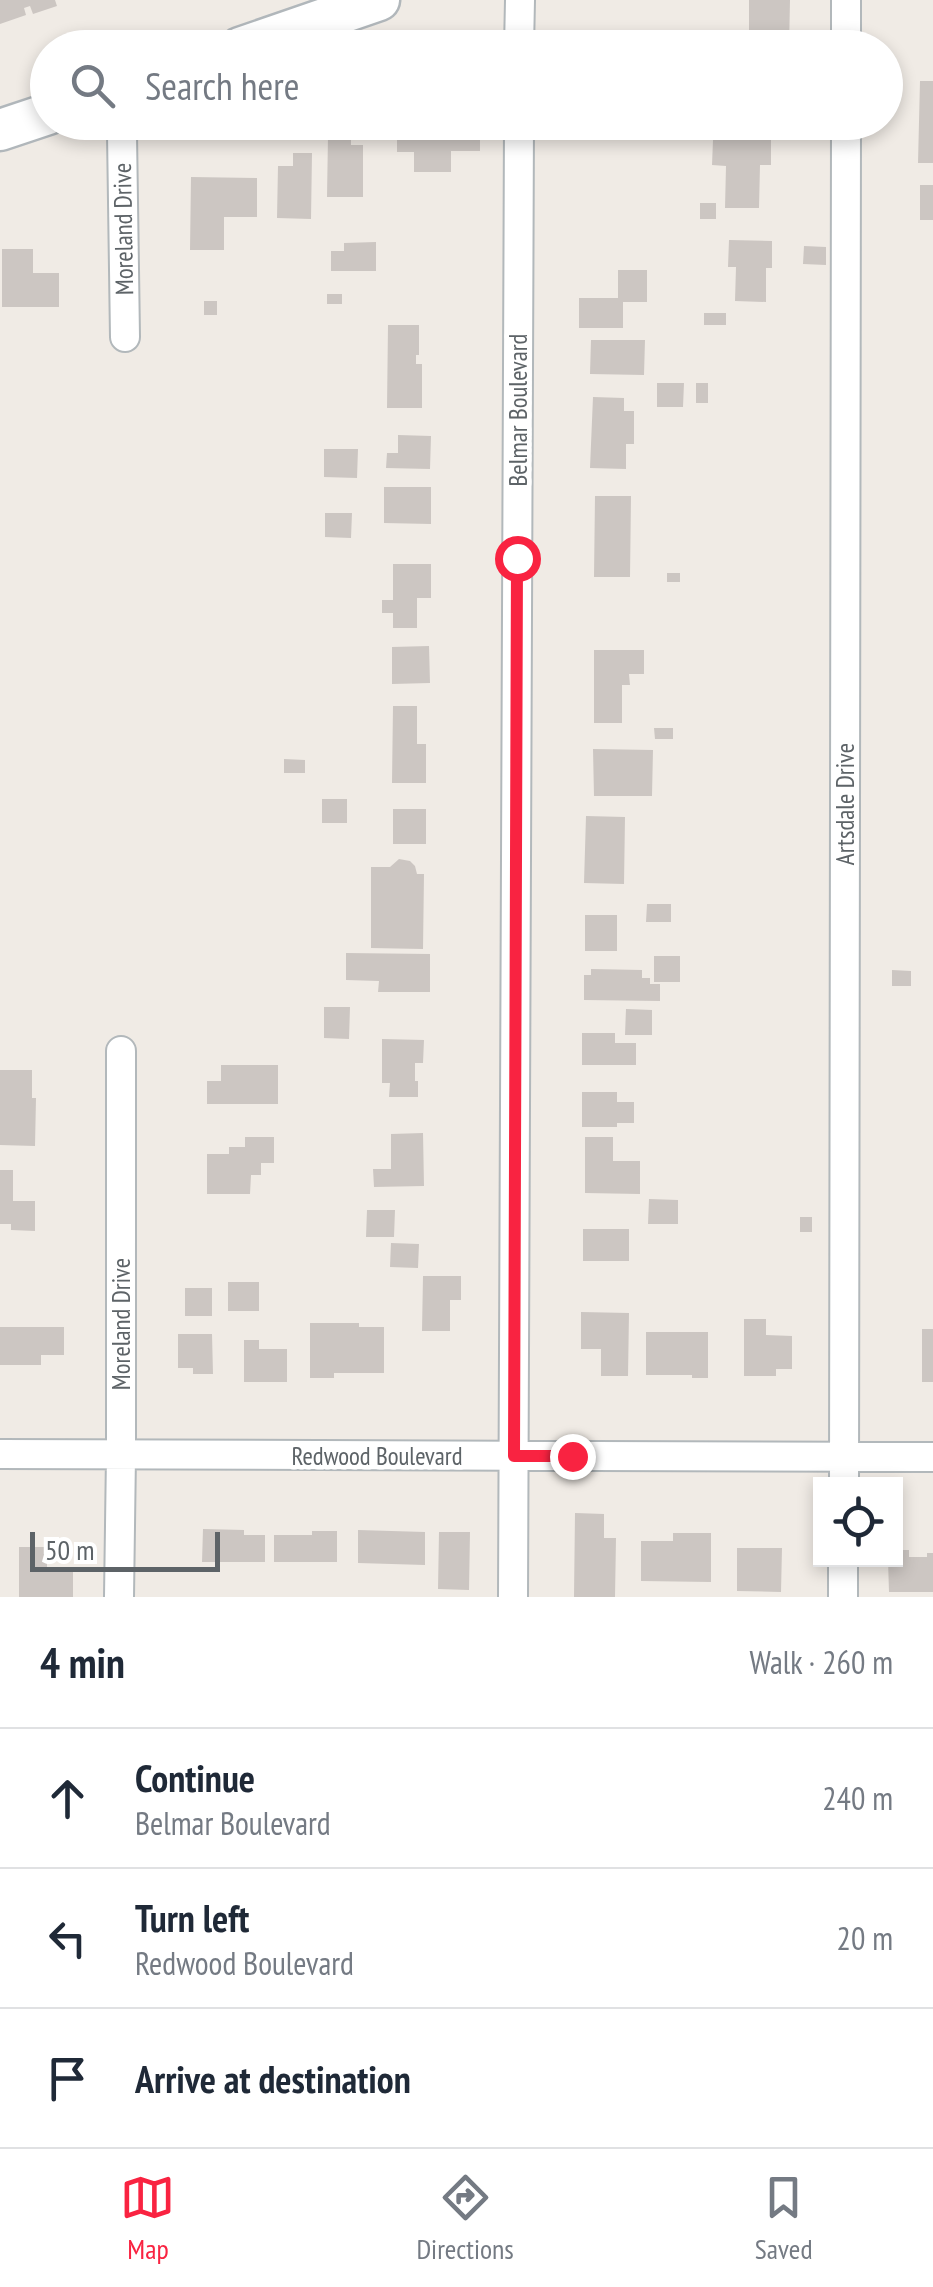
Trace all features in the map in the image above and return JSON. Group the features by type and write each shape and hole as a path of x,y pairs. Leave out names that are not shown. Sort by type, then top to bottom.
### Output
{"street":[{"path":"292,30 379,0"},
{"path":"520,0 520,30"},
{"path":"846,0 846,30"},
{"path":"0,130 30,120"},
{"name":"Moreland Drive","path":"122,140 124,337"},
{"name":"Belmar Boulevard","path":"513,1597 519,140"},
{"name":"Artsdale Drive","path":"844,1470 846,140"},
{"name":"Moreland Drive","path":"118,1597 122,1052"},
{"name":"Redwood Boulevard","path":"0,1454 514,1456 844,1470 933,1457"},
{"path":"842,1597 843,1567"}],"building":[{"path":"0,0 55,0 57,6 33,14 30,6 24,8 26,15 0,24"},
{"path":"749,0 790,0 789,30 749,30"},
{"path":"920,81 933,81 933,163 918,163"},
{"path":"328,140 351,140 351,145 363,145 363,197 327,197"},
{"path":"397,140 480,140 480,151 451,151 451,172 414,172 414,152 397,152"},
{"path":"713,140 771,140 771,165 760,165 759,208 725,208 726,166 712,165"},
{"path":"293,153 312,153 311,219 277,218 278,166 293,166"},
{"path":"191,177 257,178 257,217 224,217 224,250 190,250"},
{"path":"920,185 933,185 933,220 920,220"},
{"path":"700,203 716,203 716,219 700,219"},
{"path":"729,240 772,241 772,268 766,268 766,302 735,301 736,267 728,267"},
{"path":"376,242 376,271 331,271 331,251 344,251 344,243"},
{"path":"804,246 826,247 826,265 803,264"},
{"path":"2,249 33,249 33,273 59,273 59,307 2,307"},
{"path":"618,270 647,270 647,302 623,302 623,328 579,328 579,298 618,298"},
{"path":"327,294 342,294 342,304 327,304"},
{"path":"204,301 217,301 217,315 204,315"},
{"path":"704,313 726,313 726,325 704,325"},
{"path":"388,325 419,325 416,364 422,364 422,408 387,408"},
{"path":"591,340 645,340 644,375 590,374"},
{"path":"657,383 684,383 683,407 657,407"},
{"path":"696,383 708,383 708,403 696,403"},
{"path":"593,397 624,398 624,411 634,411 634,444 626,444 626,469 590,468"},
{"path":"398,435 431,436 430,469 386,468 387,453 398,453"},
{"path":"324,449 358,449 357,478 324,477"},
{"path":"384,487 431,487 431,524 384,523"},
{"path":"595,496 631,496 630,577 594,577"},
{"path":"325,513 352,513 351,538 325,537"},
{"path":"393,564 431,564 431,598 417,598 417,628 393,628 393,613 382,613 382,600 393,600"},
{"path":"667,573 680,573 680,582 667,582"},
{"path":"429,646 430,683 392,684 392,647"},
{"path":"594,650 644,650 644,674 629,674 630,685 622,685 622,723 594,723"},
{"path":"393,706 417,706 417,744 426,744 426,783 392,783"},
{"path":"654,728 673,728 673,739 655,739"},
{"path":"593,749 653,750 652,796 594,796"},
{"path":"284,759 305,760 305,773 284,773"},
{"path":"322,799 347,799 347,823 322,823"},
{"path":"393,809 426,809 426,844 393,844"},
{"path":"586,816 625,817 624,884 584,883"},
{"path":"399,859 410,861 417,874 424,874 423,949 371,948 371,867 390,867"},
{"path":"647,904 671,904 671,922 646,922"},
{"path":"585,915 617,915 617,951 585,951"},
{"path":"346,953 430,954 430,992 378,992 379,981 346,980"},
{"path":"654,956 680,956 680,982 654,982"},
{"path":"591,969 642,970 642,978 650,978 650,984 660,984 660,1001 584,1000 584,975 591,975"},
{"path":"892,970 911,971 911,986 892,986"},
{"path":"324,1007 350,1007 349,1039 324,1038"},
{"path":"626,1009 652,1010 652,1035 625,1035"},
{"path":"582,1033 615,1033 615,1043 636,1043 636,1065 582,1065"},
{"path":"382,1039 424,1040 423,1063 415,1063 418,1097 389,1097 390,1083 382,1083"},
{"path":"221,1065 278,1065 278,1104 207,1104 207,1081 221,1081"},
{"path":"0,1070 32,1070 35,1146 0,1145"},
{"path":"582,1092 617,1092 617,1102 634,1102 634,1123 582,1127"},
{"path":"423,1133 424,1186 374,1187 373,1169 391,1169 391,1134"},
{"path":"245,1137 274,1137 274,1163 261,1163 261,1175 251,1175 250,1194 207,1194 207,1154 229,1154 229,1147 245,1147"},
{"path":"585,1137 613,1137 613,1161 640,1161 640,1194 585,1193"},
{"path":"0,1170 13,1170 13,1201 35,1201 35,1231 11,1230 11,1224 0,1224"},
{"path":"649,1199 678,1200 678,1224 648,1224"},
{"path":"367,1210 395,1210 394,1237 366,1237"},
{"path":"800,1217 812,1217 812,1232 800,1232"},
{"path":"583,1229 629,1229 629,1261 583,1261"},
{"path":"391,1243 419,1244 418,1268 390,1267"},
{"path":"423,1276 461,1276 461,1300 450,1300 450,1331 422,1331"},
{"path":"228,1282 259,1282 259,1311 228,1311"},
{"path":"185,1288 212,1288 212,1316 185,1316"},
{"path":"581,1312 629,1313 628,1376 601,1376 601,1349 581,1349"},
{"path":"744,1319 766,1319 766,1335 792,1336 792,1369 776,1369 776,1376 744,1376"},
{"path":"310,1323 384,1327 384,1373 334,1373 334,1378 310,1378"},
{"path":"0,1327 64,1327 64,1355 41,1355 41,1365 0,1365"},
{"path":"922,1329 933,1329 933,1382 922,1382"},
{"path":"646,1332 708,1332 708,1378 646,1375"},
{"path":"178,1334 212,1334 213,1374 193,1374 193,1368 178,1368"},
{"path":"244,1340 259,1340 259,1349 287,1349 287,1382 244,1382"},
{"path":"575,1513 604,1514 604,1538 616,1538 615,1597 574,1597"},
{"path":"203,1529 265,1535 265,1562 202,1562"},
{"path":"358,1530 425,1532 425,1565 358,1563"},
{"path":"312,1531 337,1531 337,1562 274,1562 274,1535 312,1535"},
{"path":"439,1532 470,1532 469,1590 438,1589"},
{"path":"673,1533 711,1533 711,1582 641,1581 641,1541 673,1541"},
{"path":"19,1547 47,1547 47,1570 73,1570 73,1597 19,1597"},
{"path":"737,1548 782,1548 781,1592 737,1591"},
{"path":"903,1550 909,1550 909,1557 933,1553 933,1592 889,1592 888,1567 903,1567"}],"route":[{"path":"517,558 514,1456 572,1456"}]}
